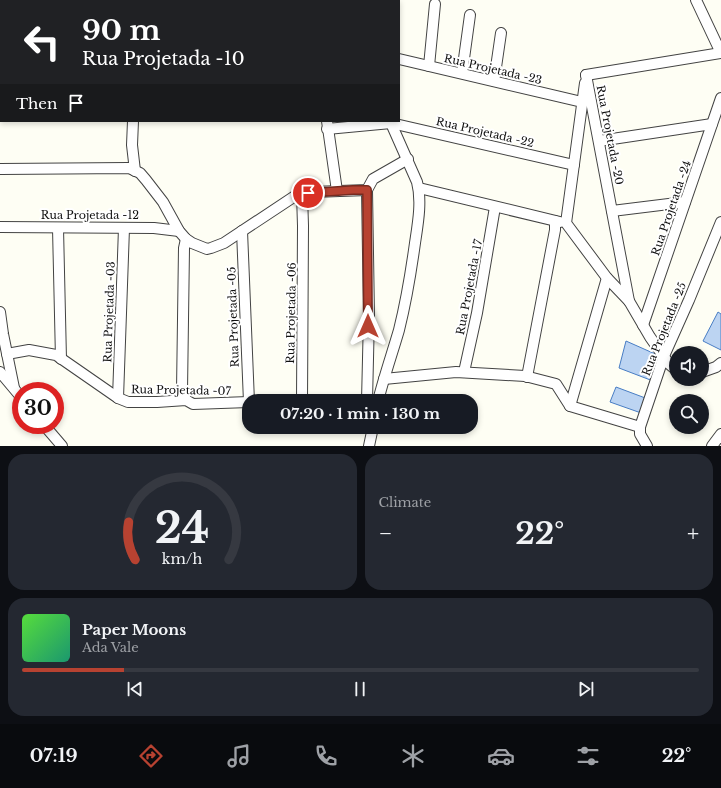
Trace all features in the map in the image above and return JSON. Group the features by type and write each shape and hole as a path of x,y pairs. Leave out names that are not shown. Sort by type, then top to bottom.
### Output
{"street":[{"path":"586,75 721,53 696,0"},
{"path":"429,66 435,4"},
{"path":"462,73 470,15"},
{"path":"494,81 501,33"},
{"name":"Rua Projetada -23","path":"400,59 582,102"},
{"name":"Rua Projetada -20","path":"566,223 586,75"},
{"name":"Rua Projetada -20","path":"586,75 629,301 669,364"},
{"name":"Rua Projetada -24","path":"643,325 721,98"},
{"path":"132,169 133,122"},
{"path":"380,394 399,329 411,272 419,206 419,188 391,122"},
{"name":"Rua Projetada -22","path":"327,125 391,122 574,165"},
{"path":"599,141 712,124"},
{"path":"327,125 337,191"},
{"path":"367,394 369,316 367,190 373,179 408,159"},
{"path":"0,169 132,169 146,180 183,235 182,391 186,400"},
{"path":"419,188 566,223 607,278 629,301"},
{"name":"Rua Projetada -12","path":"0,227 154,228 183,235 200,247 211,248 224,243 287,200 302,194 367,190"},
{"name":"Rua Projetada -06","path":"302,194 304,226 302,394"},
{"path":"612,212 685,202"},
{"name":"Rua Projetada -17","path":"464,372 477,313 495,206"},
{"path":"527,377 555,230 555,221"},
{"name":"Rua Projetada -25","path":"640,427 664,356 721,222"},
{"path":"58,228 61,359"},
{"name":"Rua Projetada -03","path":"118,398 124,228"},
{"name":"Rua Projetada -05","path":"242,231 249,394"},
{"path":"570,406 607,278"},
{"path":"0,312 13,382"},
{"name":"Rua Projetada -07","path":"7,354 30,350 56,355 118,398 128,402 186,400 193,404 242,402"},
{"path":"709,370 721,363"},
{"path":"0,372 12,386"},
{"path":"384,379 464,372 527,377 556,384 570,406 640,427 640,434 646,446"},
{"path":"709,373 721,374"},
{"path":"52,434 62,446"},
{"path":"369,446 372,434"},
{"path":"712,446 721,434"}],"water":[{"path":"718,312 721,314 721,350 703,341"},
{"path":"626,341 662,357 653,381 619,368"},
{"path":"616,387 648,399 644,414 610,402"}],"route":[{"path":"308,193 367,190 368,326"}]}
